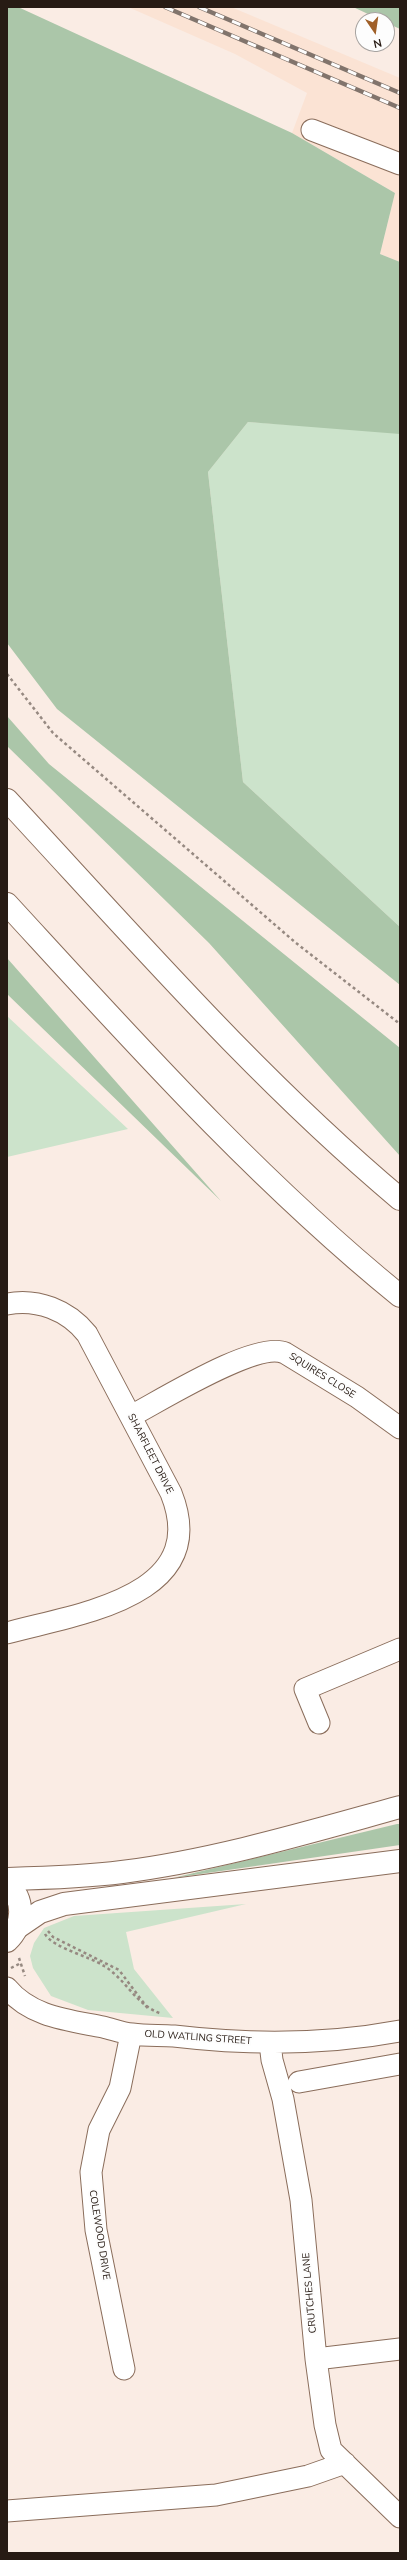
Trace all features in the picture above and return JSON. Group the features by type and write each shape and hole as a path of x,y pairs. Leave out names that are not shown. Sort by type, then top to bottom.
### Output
{"main road":[{"path":"7,800 182,990 272,1082 400,1199"},
{"path":"7,904 220,1132 296,1206 400,1296"},
{"path":"7,1879 80,1877 155,1867 277,1840 400,1807"},
{"path":"14,1942 40,1912 64,1904 400,1861"},
{"path":"7,1884 16,1895 20,1905 14,1942"}],"street":[{"path":"312,130 400,164"},
{"name":"SHARFLEET DRIVE","path":"7,1304 29,1302 49,1306 82,1328 92,1341 171,1493 176,1507 178,1534 172,1559 162,1574 143,1590 120,1602 7,1633"},
{"name":"SQUIRES CLOSE","path":"131,1416 237,1360 257,1352 274,1350 285,1353 357,1397 400,1428"},
{"path":"319,1723 306,1689 400,1650"},
{"name":"OLD WATLING STREET","path":"7,1988 21,2003 40,2012 67,2021 131,2034 221,2042 270,2043 360,2038 400,2031"},
{"name":"COLEWOOD DRIVE","path":"124,2369 96,2230 91,2172 100,2130 120,2088 131,2034"},
{"name":"CRUTCHES LANE","path":"270,2043 271,2057 283,2099 301,2200 324,2426 331,2450 400,2517"},
{"path":"299,2082 400,2064"},
{"path":"316,2359 400,2349"},
{"path":"7,2511 216,2495 308,2476 345,2463"}],"path":[{"path":"7,674 53,733 296,943 400,1024"},
{"path":"44,1928 52,1936 119,1970 149,2010 132,1995 116,1974 96,1962 50,1940 44,1928"},
{"path":"14,1942 20,1964"}],"shaded area":[{"path":"128,7 231,7 400,78 400,262 380,254 395,193 292,133 307,93 235,54"}],"green space":[{"path":"7,7 18,7 292,133 395,193 380,254 400,262 400,434 248,422 208,472 243,782 400,927 400,985 57,709 7,643"},
{"path":"353,7 400,7 400,29 395,27 395,12 364,12"},
{"path":"248,422 400,432 400,927 243,782 208,472"},
{"path":"7,716 49,764 400,1048 400,1156 209,943 7,746"},
{"path":"7,958 221,1201 7,994"},
{"path":"7,1016 128,1129 7,1157"},
{"path":"400,1824 400,1845 173,1878"},
{"path":"246,1904 126,1932 134,1969 173,2018 88,2010 51,1996 33,1968 30,1956 34,1943 44,1928 74,1916"}],"railway":[{"path":"165,7 400,108"},
{"path":"199,7 400,93"}]}
